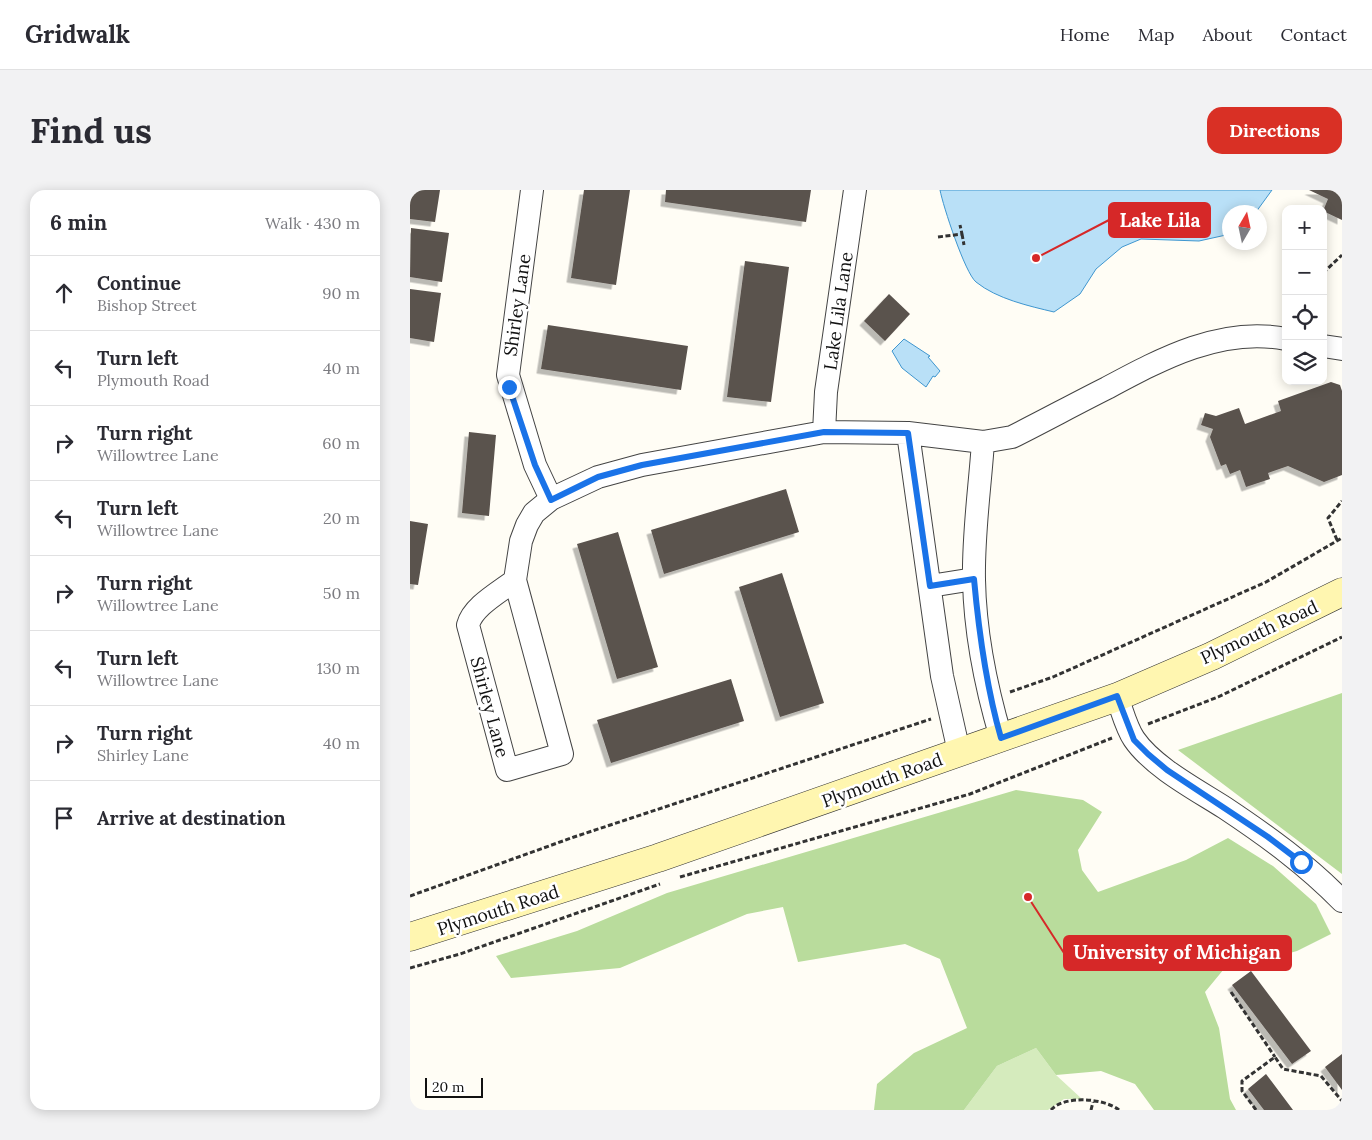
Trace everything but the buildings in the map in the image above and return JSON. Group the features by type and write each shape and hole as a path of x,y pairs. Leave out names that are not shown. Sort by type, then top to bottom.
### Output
{"main road":[{"name":"Plymouth Road","path":"410,937 658,858 1117,696 1212,656 1342,592"}],"street":[{"name":"Shirley Lane","path":"515,580 476,610 470,617 468,625 507,770 562,754 515,580 519,548 527,526 534,513 551,500 535,465 508,375 532,190"},
{"name":"Lake Lila Lane","path":"824,432 826,392 855,190"},
{"path":"551,500 598,477 642,465 824,432 908,433 983,442 1012,437 1169,356 1204,344 1247,335 1282,338"},
{"path":"1327,347 1342,349"},
{"path":"908,433 950,712 959,752"},
{"path":"983,442 974,579 979,638 990,700 1001,738"},
{"path":"930,586 974,579"},
{"path":"1117,696 1134,740 1167,770 1268,837 1301,862 1342,901"}],"path":[{"path":"960,225 964,245"},
{"path":"938,237 962,234"},
{"path":"1327,269 1342,255"},
{"path":"1337,540 1328,518 1342,501"},
{"path":"990,700 1053,677 1266,582 1342,538"},
{"path":"672,880 970,794 1218,697 1342,637"},
{"path":"410,896 584,834 950,712"},
{"path":"410,968 460,954 662,883"},
{"path":"1231,992 1283,1069 1321,1076 1342,1101"},
{"path":"1256,1110 1242,1091 1242,1081 1275,1057"},
{"path":"1051,1110 1064,1101 1073,1099 1108,1104 1119,1110"},
{"path":"1091,1110 1093,1102"}],"green space":[{"path":"1342,693 1342,874 1178,750"},
{"path":"1016,790 1083,800 1102,812 1078,850 1082,870 1098,892 1186,860 1228,838 1273,866 1316,904 1331,934 1297,951 1268,959 1233,958 1205,992 1219,1028 1230,1099 1236,1110 1154,1110 1135,1084 1101,1071 1056,1075 1036,1048 997,1066 964,1110 874,1110 877,1084 914,1053 967,1028 940,959 905,944 798,962 783,907 747,914 620,968 511,978 496,956 577,931 667,893"},
{"path":"1036,1048 1056,1075 1082,1099 1064,1099 1048,1110 964,1110 997,1066"}],"water":[{"path":"940,190 1272,190 1261,205 1222,205 1222,236 1199,241 1141,239 1122,247 1096,269 1080,294 1054,312 1003,297 976,282 966,266 945,210"},
{"path":"904,339 930,356 928,357 940,371 935,377 933,376 926,387 902,368 892,351"}],"place":[{"name":"Lake Lila","path":"1036,258"},
{"name":"University of Michigan","path":"1028,897"}],"route":[{"path":"509,387 535,465 551,500 598,477 642,465 824,432 908,433 930,586 974,579 979,638 990,700 1001,738 1117,696 1134,740 1148,754 1167,770 1268,837 1301,862"}]}
